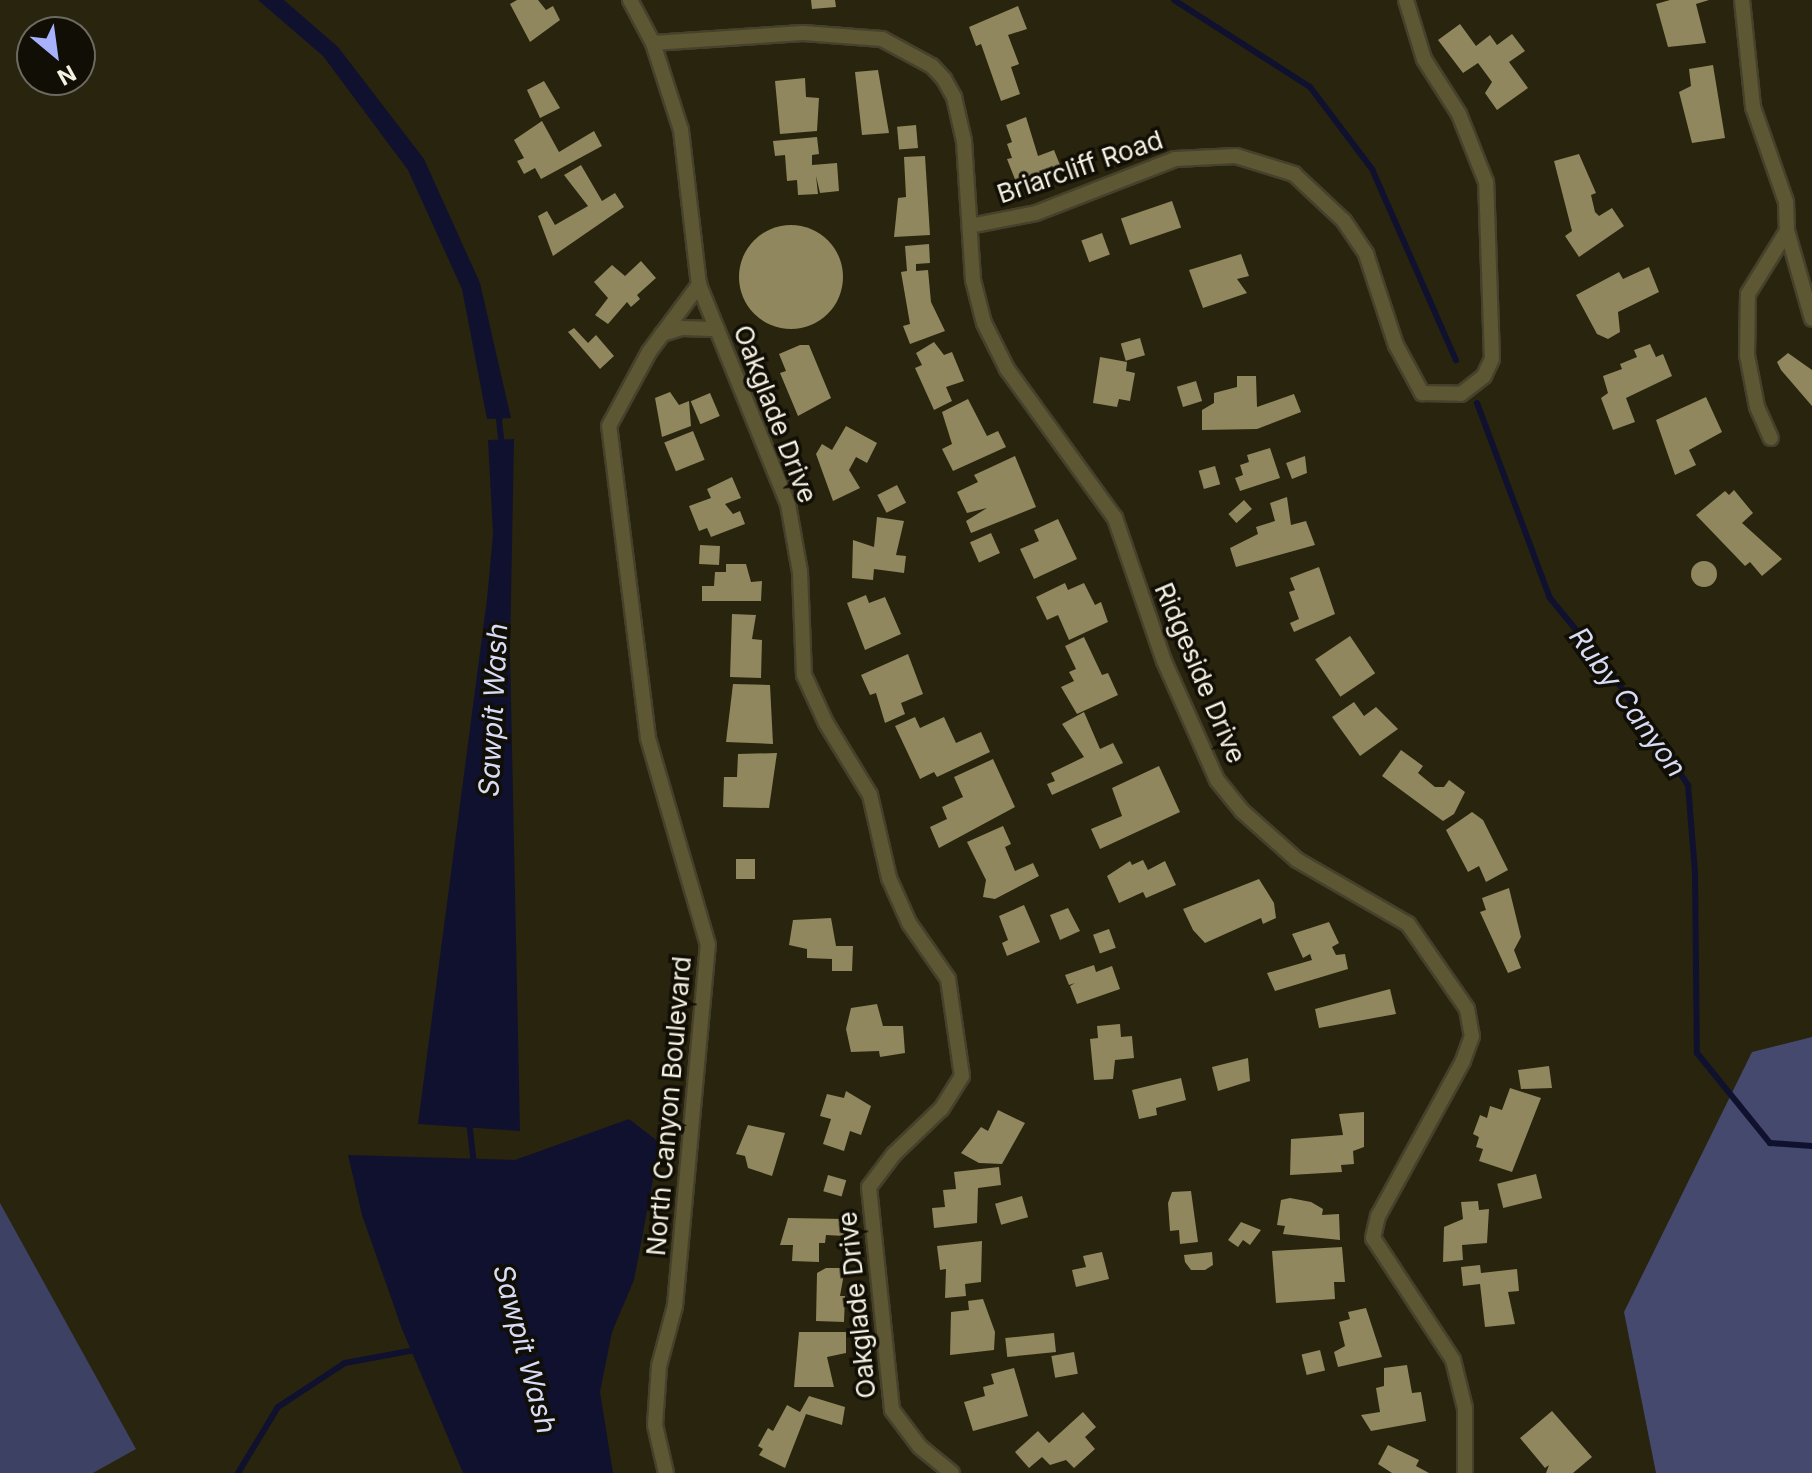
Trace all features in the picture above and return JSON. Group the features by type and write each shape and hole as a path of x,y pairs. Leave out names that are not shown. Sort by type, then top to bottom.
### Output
{"street":[{"path":"630,0 653,43 681,130 699,285"},
{"name":"Briarcliff Road","path":"970,226 1036,213 1175,159 1236,156 1294,174 1344,221 1366,254 1396,345 1422,393 1461,394 1484,376 1492,359 1486,182 1459,114 1424,59 1406,0"},
{"path":"1742,0 1753,107 1786,202 1787,231 1812,319"},
{"name":"Ridgeside Drive","path":"653,43 803,33 882,39 932,66 954,97 970,226 973,280 989,336 1115,518 1164,661 1217,780 1242,811 1297,860 1408,924 1467,1009 1472,1036 1463,1061 1378,1216 1373,1238 1453,1360 1465,1408 1465,1473"},
{"path":"1771,438 1757,407 1747,355 1748,294 1787,231"},
{"name":"Oakglade Drive","path":"699,285 788,504 800,572 804,675 826,723 870,795 889,878 909,923 948,979 960,1038 962,1076 941,1109 894,1154 869,1187 892,1410 920,1447 952,1473"},
{"name":"North Canyon Boulevard","path":"666,1473 655,1425 659,1366 675,1306 708,945 648,738 609,426 662,334 699,285"},
{"path":"662,334 682,328 717,329"}],"shaded area":[{"path":"1812,1037 1812,1473 1656,1473 1624,1312 1752,1052"},
{"path":"0,1203 136,1449 93,1473 0,1473"}],"water":[{"path":"258,0 284,0 338,47 424,159 480,283 511,418 487,419 462,289 408,170 323,56"},
{"path":"514,439 510,652 520,1131 418,1124 487,599 493,534 488,440"},
{"path":"629,1119 660,1143 634,1280 612,1332 600,1392 613,1473 463,1473 402,1329 362,1215 348,1155 515,1160"}],"building":[{"path":"517,0 538,0 546,10 553,6 560,20 530,42 510,4"},
{"path":"811,0 835,0 836,7 812,9"},
{"path":"1670,0 1709,0 1696,4 1706,43 1668,47 1656,4"},
{"path":"1018,6 1027,29 1008,35 1019,64 1011,67 1020,94 1001,101 981,44 976,46 969,27"},
{"path":"1460,24 1476,46 1490,35 1497,45 1512,34 1525,51 1509,62 1528,88 1497,110 1485,93 1492,82 1478,63 1463,73 1438,40"},
{"path":"1713,65 1725,138 1692,143 1679,92 1691,86 1689,69"},
{"path":"878,70 889,133 862,135 855,72"},
{"path":"805,78 806,97 819,98 817,131 780,134 775,81"},
{"path":"544,81 560,108 540,118 527,90"},
{"path":"1026,117 1038,156 1054,150 1062,170 1018,187 1007,159 1012,158 1007,144 1012,142 1006,125"},
{"path":"542,121 559,152 594,131 602,146 541,179 535,168 524,174 517,161 524,158 514,140"},
{"path":"916,125 918,148 899,150 897,127"},
{"path":"817,137 819,154 812,155 812,165 837,163 839,191 820,193 816,176 818,194 798,195 797,180 787,181 785,155 775,156 773,141"},
{"path":"1579,154 1596,193 1591,195 1595,212 1599,216 1612,208 1624,226 1579,257 1565,236 1572,231 1554,161"},
{"path":"925,156 930,235 894,237 898,198 906,197 904,157"},
{"path":"581,165 602,201 615,193 624,207 553,256 538,216 547,211 555,225 588,206 564,175"},
{"path":"1172,201 1181,227 1130,245 1121,219"},
{"path":"791,225 811,229 828,240 839,257 843,277 839,297 828,314 811,325 791,329 771,325 754,314 743,297 739,277 743,257 754,240 771,229"},
{"path":"1102,233 1110,255 1089,262 1081,241"},
{"path":"929,244 930,263 916,264 916,271 928,270 931,302 945,331 910,344 903,326 910,324 901,272 907,271 905,246"},
{"path":"1241,254 1249,276 1237,279 1247,293 1203,308 1189,270"},
{"path":"641,261 656,278 637,295 640,299 631,307 627,302 608,324 595,315 608,298 594,282 612,265 625,276"},
{"path":"1649,267 1659,292 1618,312 1620,332 1608,339 1597,334 1576,295 1619,272 1623,279"},
{"path":"574,328 588,343 596,335 614,356 600,369 568,332"},
{"path":"1140,338 1145,355 1126,361 1121,344"},
{"path":"934,342 944,355 952,352 964,381 946,387 952,401 934,410 915,368 922,365 916,353"},
{"path":"1650,344 1656,357 1663,354 1672,376 1626,398 1635,422 1613,430 1601,398 1608,393 1603,376 1622,369 1620,364 1637,357 1634,350"},
{"path":"800,345 809,345 831,398 798,416 780,373 786,371 779,354"},
{"path":"1788,353 1812,370 1812,406 1777,362"},
{"path":"1100,357 1127,362 1126,371 1135,373 1130,401 1119,399 1117,407 1093,403"},
{"path":"1237,376 1256,376 1257,407 1294,394 1301,412 1257,429 1202,430 1202,410 1214,403 1214,393 1237,387"},
{"path":"1196,381 1202,401 1183,407 1177,387"},
{"path":"670,392 679,405 689,401 691,426 662,437 655,398"},
{"path":"710,393 720,416 700,424 691,401"},
{"path":"1706,397 1722,432 1689,450 1696,465 1675,475 1656,420"},
{"path":"968,399 987,436 998,431 1006,447 953,471 942,449 952,444 942,412"},
{"path":"846,426 877,443 867,463 856,457 849,470 860,488 833,501 816,454 822,444 832,450"},
{"path":"693,431 705,460 676,471 664,443"},
{"path":"1270,448 1280,478 1240,491 1235,478 1243,475 1240,465 1249,462 1247,455"},
{"path":"1015,456 1036,507 971,533 966,521 987,508 967,513 957,492 978,482 974,475"},
{"path":"1305,456 1307,473 1292,479 1286,463"},
{"path":"1215,466 1220,484 1204,489 1199,471"},
{"path":"732,477 741,498 725,504 733,514 740,511 745,524 711,537 707,528 699,531 689,506 711,498 707,489"},
{"path":"897,485 906,503 886,513 877,495"},
{"path":"1734,490 1753,513 1742,523 1782,559 1762,576 1750,562 1745,566 1696,515 1725,491 1729,495"},
{"path":"1287,497 1291,525 1306,521 1315,545 1236,567 1230,548 1258,534 1256,527 1275,521 1270,503"},
{"path":"1244,500 1252,509 1236,523 1228,514"},
{"path":"877,517 904,521 896,555 906,556 904,573 874,569 873,580 852,578 853,540 874,547"},
{"path":"1058,519 1077,559 1034,579 1020,549 1039,541 1034,530"},
{"path":"991,533 1000,553 979,562 970,542"},
{"path":"700,545 720,546 719,565 699,564"},
{"path":"1704,561 1713,565 1717,574 1713,583 1704,587 1695,583 1691,574 1695,565"},
{"path":"726,564 746,564 751,582 762,581 761,601 702,601 702,586 714,586 715,572 726,572"},
{"path":"1319,567 1335,614 1294,632 1290,623 1299,619 1289,592 1295,590 1290,578"},
{"path":"1065,583 1068,590 1084,583 1095,605 1101,602 1108,622 1069,640 1058,615 1047,620 1036,597"},
{"path":"866,595 869,603 885,597 901,634 865,650 847,603"},
{"path":"732,614 756,615 752,639 762,640 761,678 730,677"},
{"path":"1350,636 1375,673 1340,697 1315,659"},
{"path":"1084,637 1102,675 1108,673 1118,695 1077,714 1061,687 1074,681 1069,672 1076,669 1065,646"},
{"path":"908,654 923,694 901,703 905,714 885,723 876,693 870,695 861,675"},
{"path":"733,684 770,685 773,744 726,742"},
{"path":"1354,702 1364,716 1376,707 1398,729 1360,756 1332,717"},
{"path":"1084,712 1100,749 1113,743 1123,763 1052,795 1047,784 1055,781 1051,773 1084,757 1062,724"},
{"path":"915,717 920,728 944,717 956,743 981,732 990,752 937,777 934,772 920,779 895,726"},
{"path":"1401,750 1423,766 1418,773 1435,787 1444,787 1449,780 1465,792 1454,814 1443,821 1382,776"},
{"path":"777,753 769,808 723,807 724,777 737,777 738,754"},
{"path":"993,759 1015,807 939,848 930,827 947,819 942,807 963,797 954,777"},
{"path":"1159,766 1180,812 1100,849 1091,829 1122,816 1112,788"},
{"path":"1472,812 1483,820 1508,870 1486,882 1479,866 1468,872 1446,830"},
{"path":"1003,826 1011,844 1005,847 1015,871 1033,863 1039,876 995,899 983,897 986,880 967,842"},
{"path":"736,859 755,859 755,879 736,879"},
{"path":"1143,860 1148,870 1165,861 1176,885 1146,898 1143,892 1119,903 1107,876 1130,861 1132,865"},
{"path":"1259,879 1274,903 1276,918 1263,924 1261,918 1205,943 1193,930 1183,909"},
{"path":"1509,888 1521,937 1514,950 1521,968 1508,973 1480,912 1486,910 1482,898"},
{"path":"1024,905 1040,942 1007,956 1002,943 1008,940 999,916"},
{"path":"1068,908 1080,931 1060,940 1050,915"},
{"path":"831,918 836,946 853,946 852,971 832,971 832,959 807,958 807,949 789,945 793,920"},
{"path":"1329,922 1339,943 1332,947 1336,955 1345,954 1348,969 1275,991 1267,973 1312,960 1310,954 1303,958 1292,934"},
{"path":"1109,929 1116,948 1100,954 1093,935"},
{"path":"1094,965 1096,972 1112,966 1120,989 1077,1004 1070,986 1075,983 1069,985 1065,975"},
{"path":"1390,989 1396,1014 1319,1028 1315,1009"},
{"path":"877,1004 883,1026 903,1026 905,1053 880,1057 879,1051 851,1052 846,1029 851,1008"},
{"path":"1120,1024 1121,1037 1132,1036 1134,1058 1115,1060 1113,1079 1094,1080 1090,1039 1098,1038 1097,1026"},
{"path":"1248,1058 1250,1081 1218,1091 1212,1067"},
{"path":"1549,1066 1552,1088 1521,1089 1518,1070"},
{"path":"1181,1078 1186,1100 1156,1108 1157,1115 1139,1119 1132,1090"},
{"path":"1510,1088 1541,1098 1512,1172 1479,1161 1483,1149 1476,1147 1479,1137 1473,1134 1480,1115 1487,1118 1490,1106 1502,1110"},
{"path":"846,1091 871,1106 861,1135 850,1131 844,1151 823,1144 831,1119 820,1116 827,1094 844,1098"},
{"path":"998,1110 1025,1123 1002,1164 979,1163 961,1153 981,1127 988,1131"},
{"path":"1364,1112 1364,1147 1353,1151 1354,1164 1341,1165 1342,1172 1290,1175 1291,1139 1343,1135 1339,1114"},
{"path":"748,1125 785,1133 772,1176 748,1168 745,1156 736,1154"},
{"path":"999,1167 1001,1185 978,1188 977,1223 934,1228 932,1208 945,1207 943,1190 956,1189 954,1172"},
{"path":"1536,1174 1542,1198 1503,1208 1497,1184"},
{"path":"828,1175 846,1180 842,1197 823,1191"},
{"path":"1191,1191 1198,1242 1180,1244 1179,1230 1170,1231 1168,1203 1172,1192"},
{"path":"1022,1196 1028,1217 1001,1225 995,1204"},
{"path":"1290,1198 1311,1202 1323,1209 1322,1215 1339,1214 1340,1240 1283,1234 1285,1226 1277,1225 1281,1200"},
{"path":"1478,1201 1479,1210 1489,1209 1487,1243 1462,1245 1463,1260 1443,1262 1444,1227 1463,1219 1461,1202"},
{"path":"788,1218 845,1219 844,1236 826,1235 825,1243 819,1243 819,1262 792,1261 793,1245 780,1245"},
{"path":"1241,1222 1261,1230 1250,1245 1243,1240 1238,1247 1228,1240"},
{"path":"982,1241 981,1282 965,1284 966,1296 945,1298 946,1269 940,1270 937,1246"},
{"path":"1342,1247 1345,1282 1334,1282 1335,1299 1276,1303 1272,1251"},
{"path":"1102,1252 1109,1279 1076,1287 1072,1270 1086,1267 1083,1256"},
{"path":"1212,1252 1213,1265 1205,1270 1191,1270 1185,1262 1184,1255"},
{"path":"1480,1265 1481,1273 1517,1269 1519,1291 1508,1292 1515,1324 1485,1327 1480,1284 1463,1286 1461,1267"},
{"path":"826,1268 845,1268 840,1296 845,1296 844,1322 816,1321 817,1273"},
{"path":"983,1299 995,1332 994,1350 950,1355 951,1312 969,1310 968,1301"},
{"path":"1366,1308 1382,1357 1338,1367 1334,1352 1345,1346 1339,1322 1350,1319 1348,1312"},
{"path":"799,1332 846,1332 846,1353 827,1357 834,1387 794,1387"},
{"path":"1054,1333 1056,1352 1007,1357 1005,1338"},
{"path":"1320,1350 1325,1370 1307,1375 1302,1355"},
{"path":"1074,1352 1078,1374 1055,1378 1051,1356"},
{"path":"1407,1365 1412,1393 1421,1392 1426,1421 1371,1431 1361,1415 1380,1412 1376,1388 1384,1386 1384,1368"},
{"path":"1014,1368 1028,1416 973,1431 964,1402 985,1396 983,1387 994,1384 991,1374"},
{"path":"809,1396 845,1407 842,1425 806,1414 785,1468 759,1455 763,1449 758,1446 768,1428 773,1431 787,1405 800,1412"},
{"path":"1552,1411 1592,1457 1573,1473 1546,1473 1549,1465 1545,1468 1520,1438"},
{"path":"1083,1412 1096,1427 1085,1437 1095,1449 1074,1468 1066,1460 1050,1465 1042,1457 1029,1468 1015,1452 1038,1431 1049,1443"},
{"path":"1388,1445 1419,1460 1416,1466 1429,1473 1392,1473 1378,1464"}],"waterway":[{"path":"1174,0 1310,87 1372,169 1456,360"},
{"name":"Ruby Canyon","path":"1477,403 1550,598 1612,674 1688,785 1695,872 1697,1053 1770,1143 1812,1146"},
{"name":"Sawpit Wash","path":"498,410 502,447"},
{"name":"Sawpit Wash","path":"469,1121 474,1165"},
{"path":"238,1473 278,1407 345,1363 415,1350"}]}
